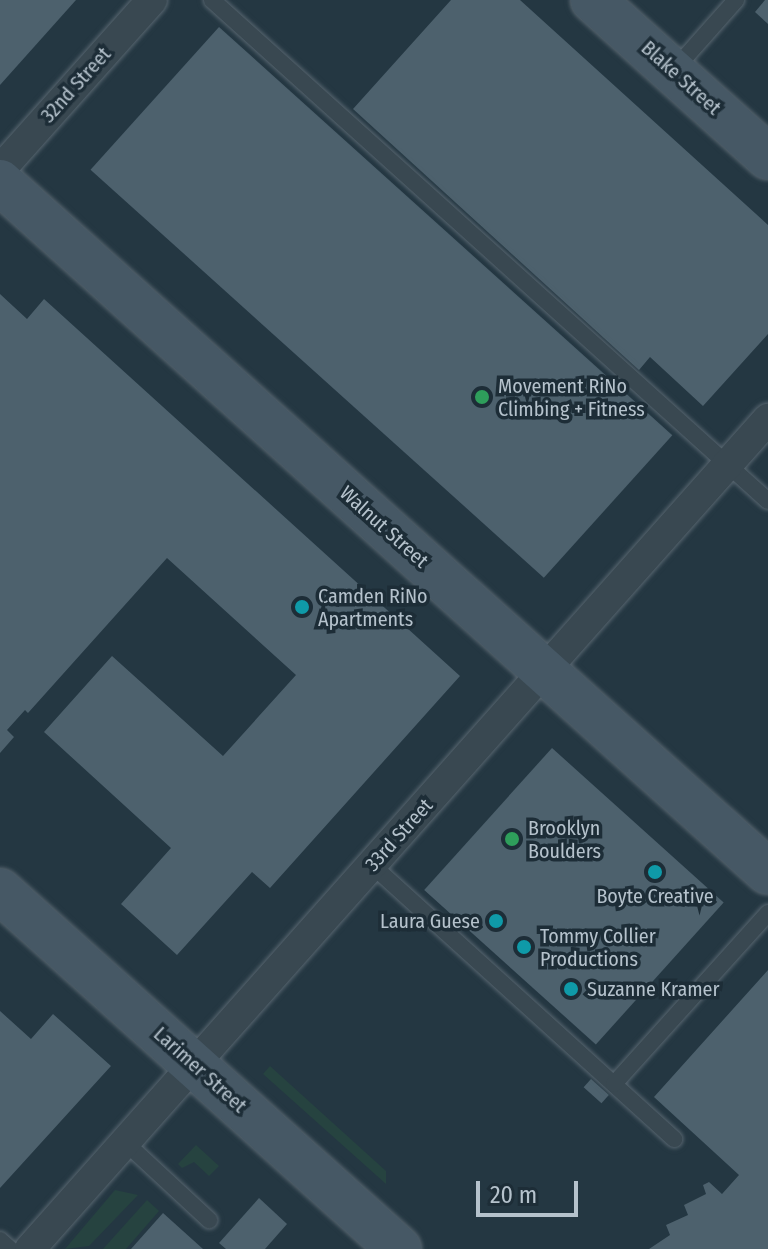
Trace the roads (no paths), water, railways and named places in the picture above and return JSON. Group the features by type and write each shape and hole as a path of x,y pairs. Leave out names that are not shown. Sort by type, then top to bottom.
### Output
{"street":[{"name":"32nd Street","path":"0,170 152,0"},
{"name":"Blake Street","path":"593,0 768,157"},
{"name":"Walnut Street","path":"0,182 768,872"},
{"name":"33rd Street","path":"30,1249 768,419"},
{"name":"Larimer Street","path":"0,891 399,1249"}],"lane":[{"path":"212,0 768,501"},
{"path":"673,71 736,0"},
{"path":"372,865 674,1139"},
{"path":"614,1084 768,913"},
{"path":"125,1142 209,1220"},
{"path":"0,1240 10,1249"}],"place":[{"name":"Movement RiNo Climbing + Fitness","path":"482,397"},
{"name":"Camden RiNo Apartments","path":"302,607"},
{"name":"Brooklyn Boulders","path":"512,839"},
{"name":"Boyte Creative","path":"655,872"},
{"name":"Laura Guese","path":"496,921"},
{"name":"Tommy Collier Productions","path":"524,947"},
{"name":"Suzanne Kramer","path":"571,989"}]}
